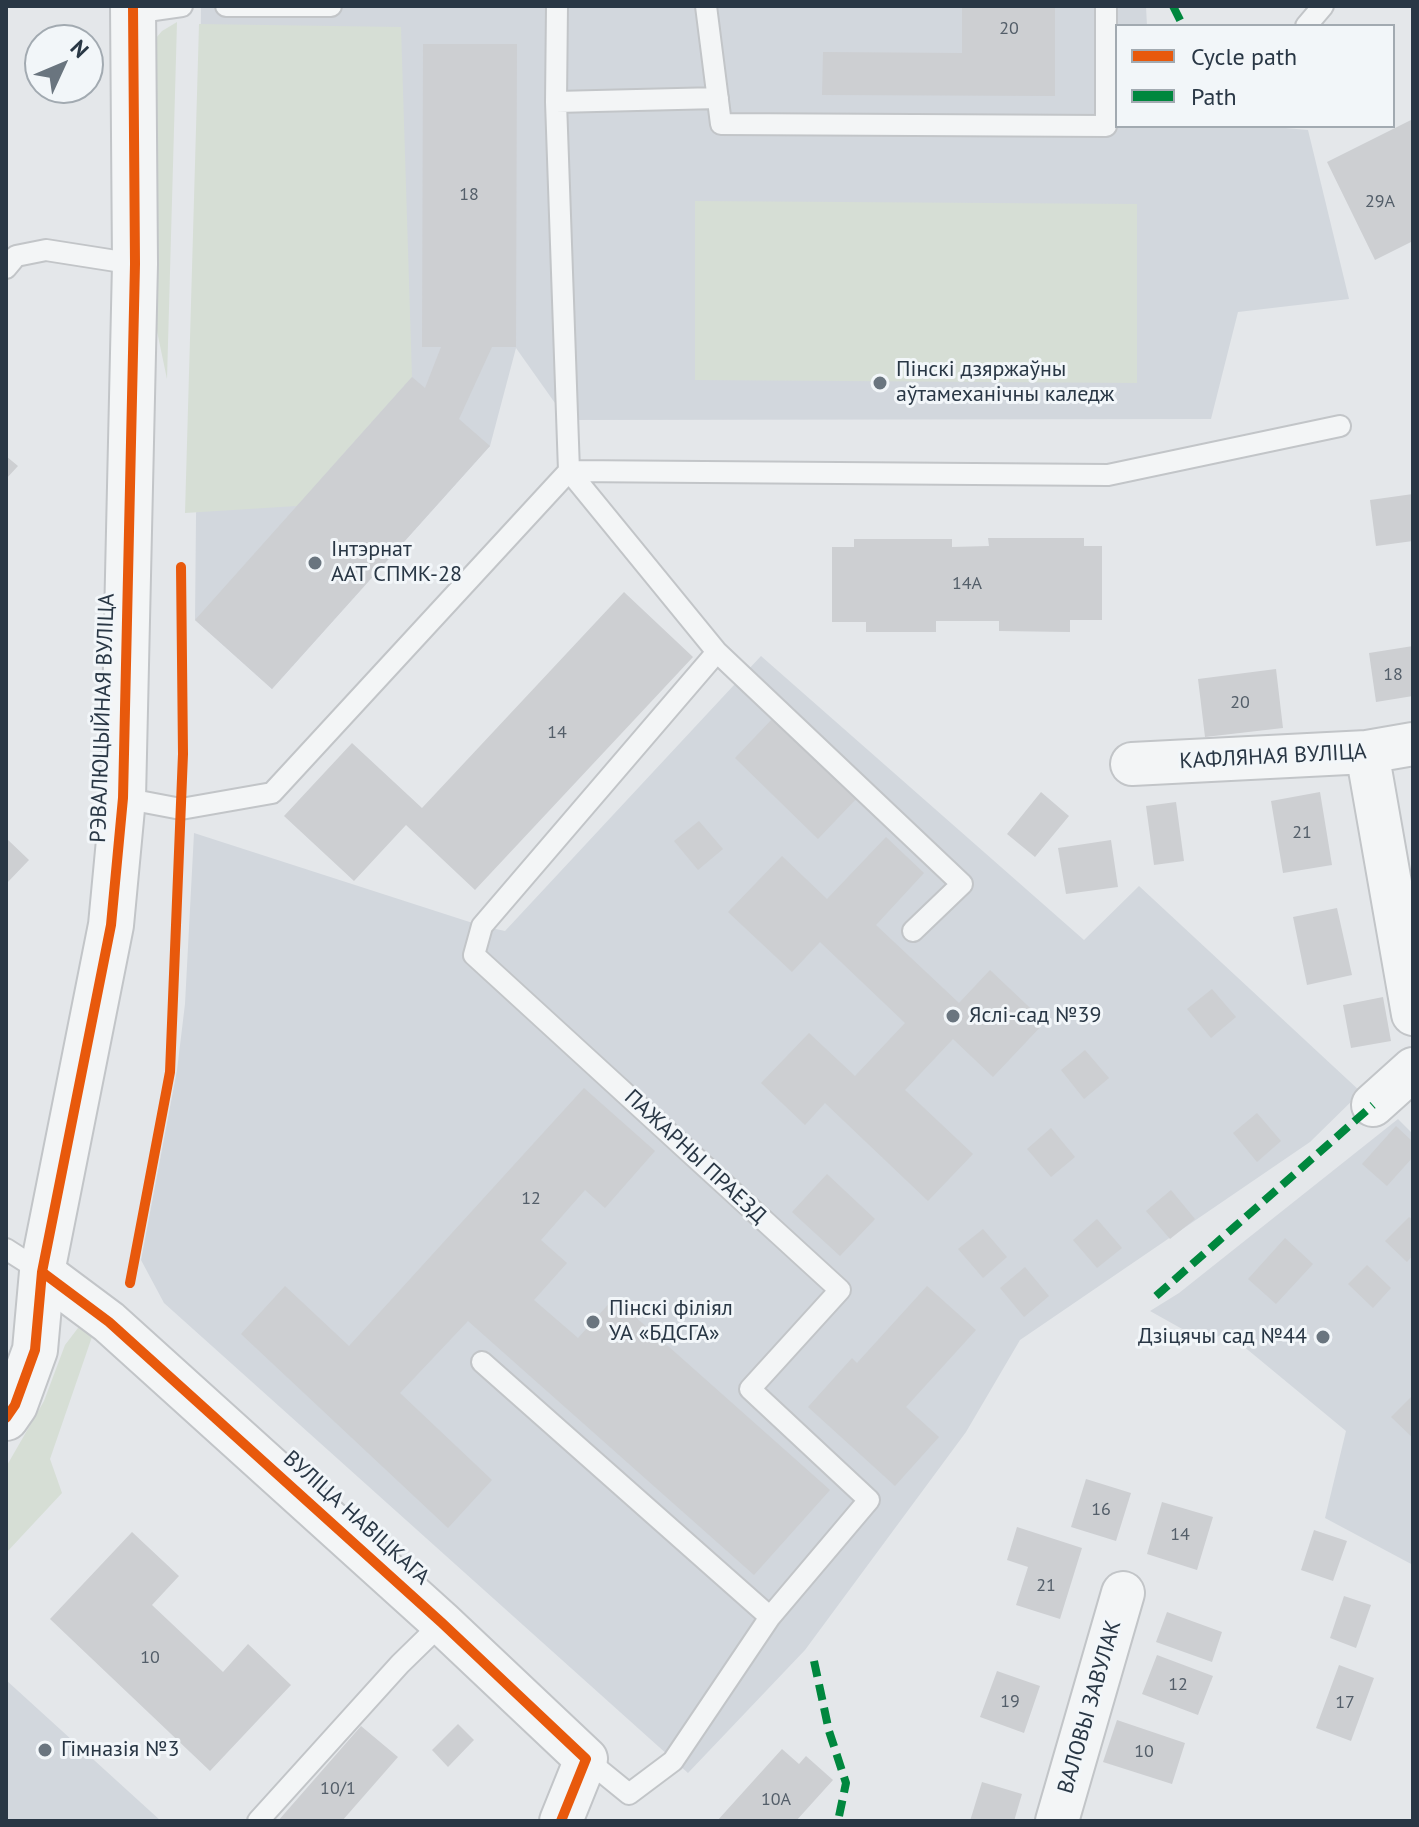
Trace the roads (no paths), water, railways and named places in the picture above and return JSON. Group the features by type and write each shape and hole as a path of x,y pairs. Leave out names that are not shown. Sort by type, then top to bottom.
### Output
{"street":[{"name":"РЭВАЛЮЦЫЙНАЯ ВУЛІЦА","path":"6,1418 15,1405 35,1350 42,1272 111,925 123,798 135,264 133,10"},
{"name":"КАФЛЯНАЯ ВУЛІЦА","path":"1132,764 1367,752 1413,744"},
{"path":"1367,752 1413,1014"},
{"path":"1373,1105 1413,1069"},
{"name":"ВУЛІЦА НАВІЦКАГА","path":"42,1272 109,1322 442,1623 586,1759"},
{"name":"ВАЛОВЫ ЗАВУЛАК","path":"1057,1821 1123,1593"},
{"path":"561,1821 586,1759"}],"lane":[{"path":"133,10 182,6"},
{"path":"226,6 331,6"},
{"path":"557,6 556,102 569,471 717,652 962,884 913,931"},
{"path":"706,6 721,124 1106,126 1106,6"},
{"path":"1308,24 1323,6"},
{"path":"556,102 718,98"},
{"path":"6,268 16,256 46,250 135,264"},
{"path":"123,798 181,809 272,793 569,471 1108,475 1340,426"},
{"name":"ПАЖАРНЫ ПРАЕЗД","path":"717,652 482,926 474,955 840,1290 750,1389 869,1500 770,1617"},
{"path":"6,1249 42,1272"},
{"path":"482,1362 770,1617 673,1761 629,1794 586,1759"},
{"path":"258,1821 400,1664 442,1623"}],"place":[{"name":"Пінскі дзяржаўны аўтамеханічны каледж","path":"880,383"},
{"name":"Інтэрнат ААТ СПМК-28","path":"315,563"},
{"name":"Яслі-сад №39","path":"953,1016"},
{"name":"Пінскі філіял УА «БДСГА»","path":"593,1322"},
{"name":"Дзіцячы сад №44","path":"1323,1337"},
{"name":"Гімназія №3","path":"45,1750"}]}
